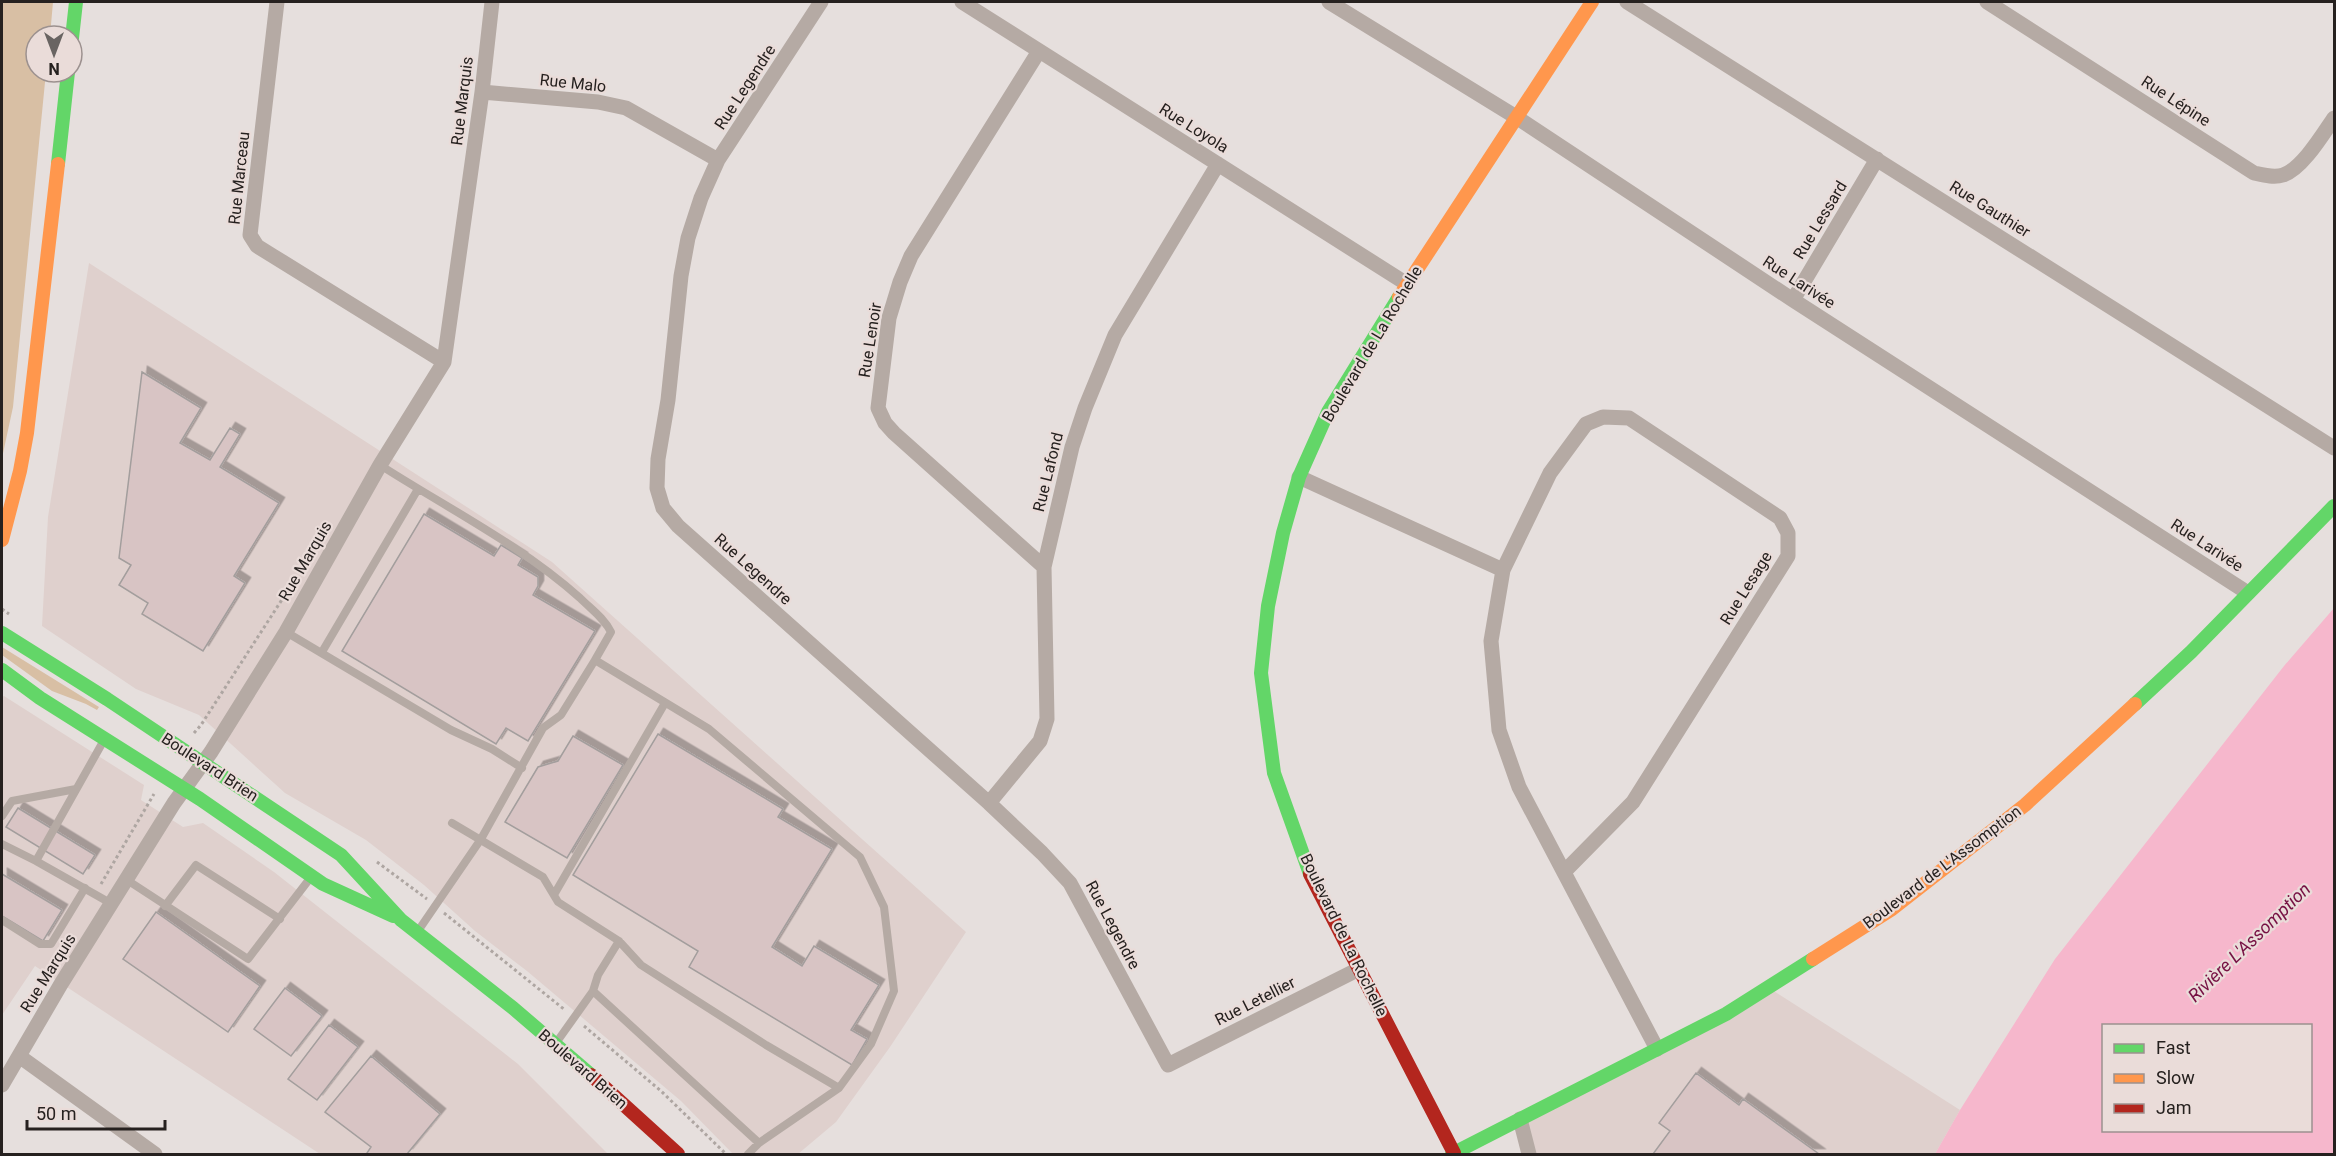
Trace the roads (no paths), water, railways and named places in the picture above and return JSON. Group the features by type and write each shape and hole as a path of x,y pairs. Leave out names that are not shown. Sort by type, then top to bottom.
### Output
{"main road":[{"path":"74,24 76,2"},
{"name":"Boulevard de La Rochelle","path":"1453,1154 1311,876 1274,773 1261,673 1268,606 1283,534 1299,477 1328,412 1407,284 1592,2"},
{"path":"2,540 18,482 27,433 67,84"},
{"name":"Boulevard de L'Assomption","path":"1453,1154 1726,1014 1892,909 2025,805 2191,652 2334,506"},
{"name":"Boulevard Brien","path":"2,633 341,855 401,920 555,1044 678,1155"},
{"name":"Boulevard Brien","path":"2,670 40,698 184,789 323,884 401,920"}],"street":[{"name":"Rue Marceau","path":"277,2 250,235 257,246 444,362"},
{"name":"Rue Marquis","path":"2,1085 61,984 286,632 380,465 444,362 482,92 492,2"},
{"name":"Rue Legendre","path":"821,2 718,160 701,198 688,238 681,276 668,400 658,459 657,488 663,508 678,526 988,803 1042,853 1070,883 1168,1065"},
{"name":"Rue Loyola","path":"962,2 1407,284"},
{"name":"Rue Larivée","path":"1329,2 1516,117 1793,300 2248,593"},
{"name":"Rue Gauthier","path":"1627,2 2334,448"},
{"name":"Rue Lépine","path":"1987,2 2254,173 2284,175 2300,164 2334,117"},
{"name":"Rue Lenoir","path":"1039,51 911,256 888,318 878,408 885,423 894,433 1044,567"},
{"name":"Rue Malo","path":"482,92 598,102 626,108 718,160"},
{"name":"Rue Lessard","path":"1793,300 1877,159"},
{"name":"Rue Lafond","path":"988,803 1040,741 1047,719 1044,567 1071,447 1115,335 1218,164"},
{"name":"Rue Lesage","path":"1565,871 1633,802 1788,556 1788,533 1780,518 1629,418 1603,417 1586,424 1550,473 1503,570 1491,641 1499,730 1519,787 1657,1048"},
{"path":"1299,477 1503,570"},
{"name":"Rue Letellier","path":"1168,1065 1359,969"},
{"path":"19,1056 155,1155"},
{"path":"1520,1119 1529,1155"}],"lane":[{"path":"380,465 523,554 560,580 606,622 611,632 561,715 543,728 481,839 417,932"},
{"path":"322,652 418,489"},
{"path":"286,632 450,730 492,749 522,768"},
{"path":"595,660 709,729 860,857 884,907 894,991 871,1044 839,1088 759,1143 748,1155"},
{"path":"555,893 665,703"},
{"path":"36,861 104,739"},
{"path":"2,816 12,801 76,789"},
{"path":"452,823 543,877 555,893 558,902 619,941 641,965 766,1046 839,1088"},
{"path":"2,844 112,904"},
{"path":"165,906 196,865 280,919"},
{"path":"127,880 248,959 311,876"},
{"path":"2,920 40,944 51,944 85,888"},
{"path":"555,1044 593,991 598,975 619,941"},
{"path":"593,991 759,1143"}],"water":[{"name":"Rivière L'Assomption","path":"2334,608 2334,1154 1935,1154 2055,959 2284,666"}]}
